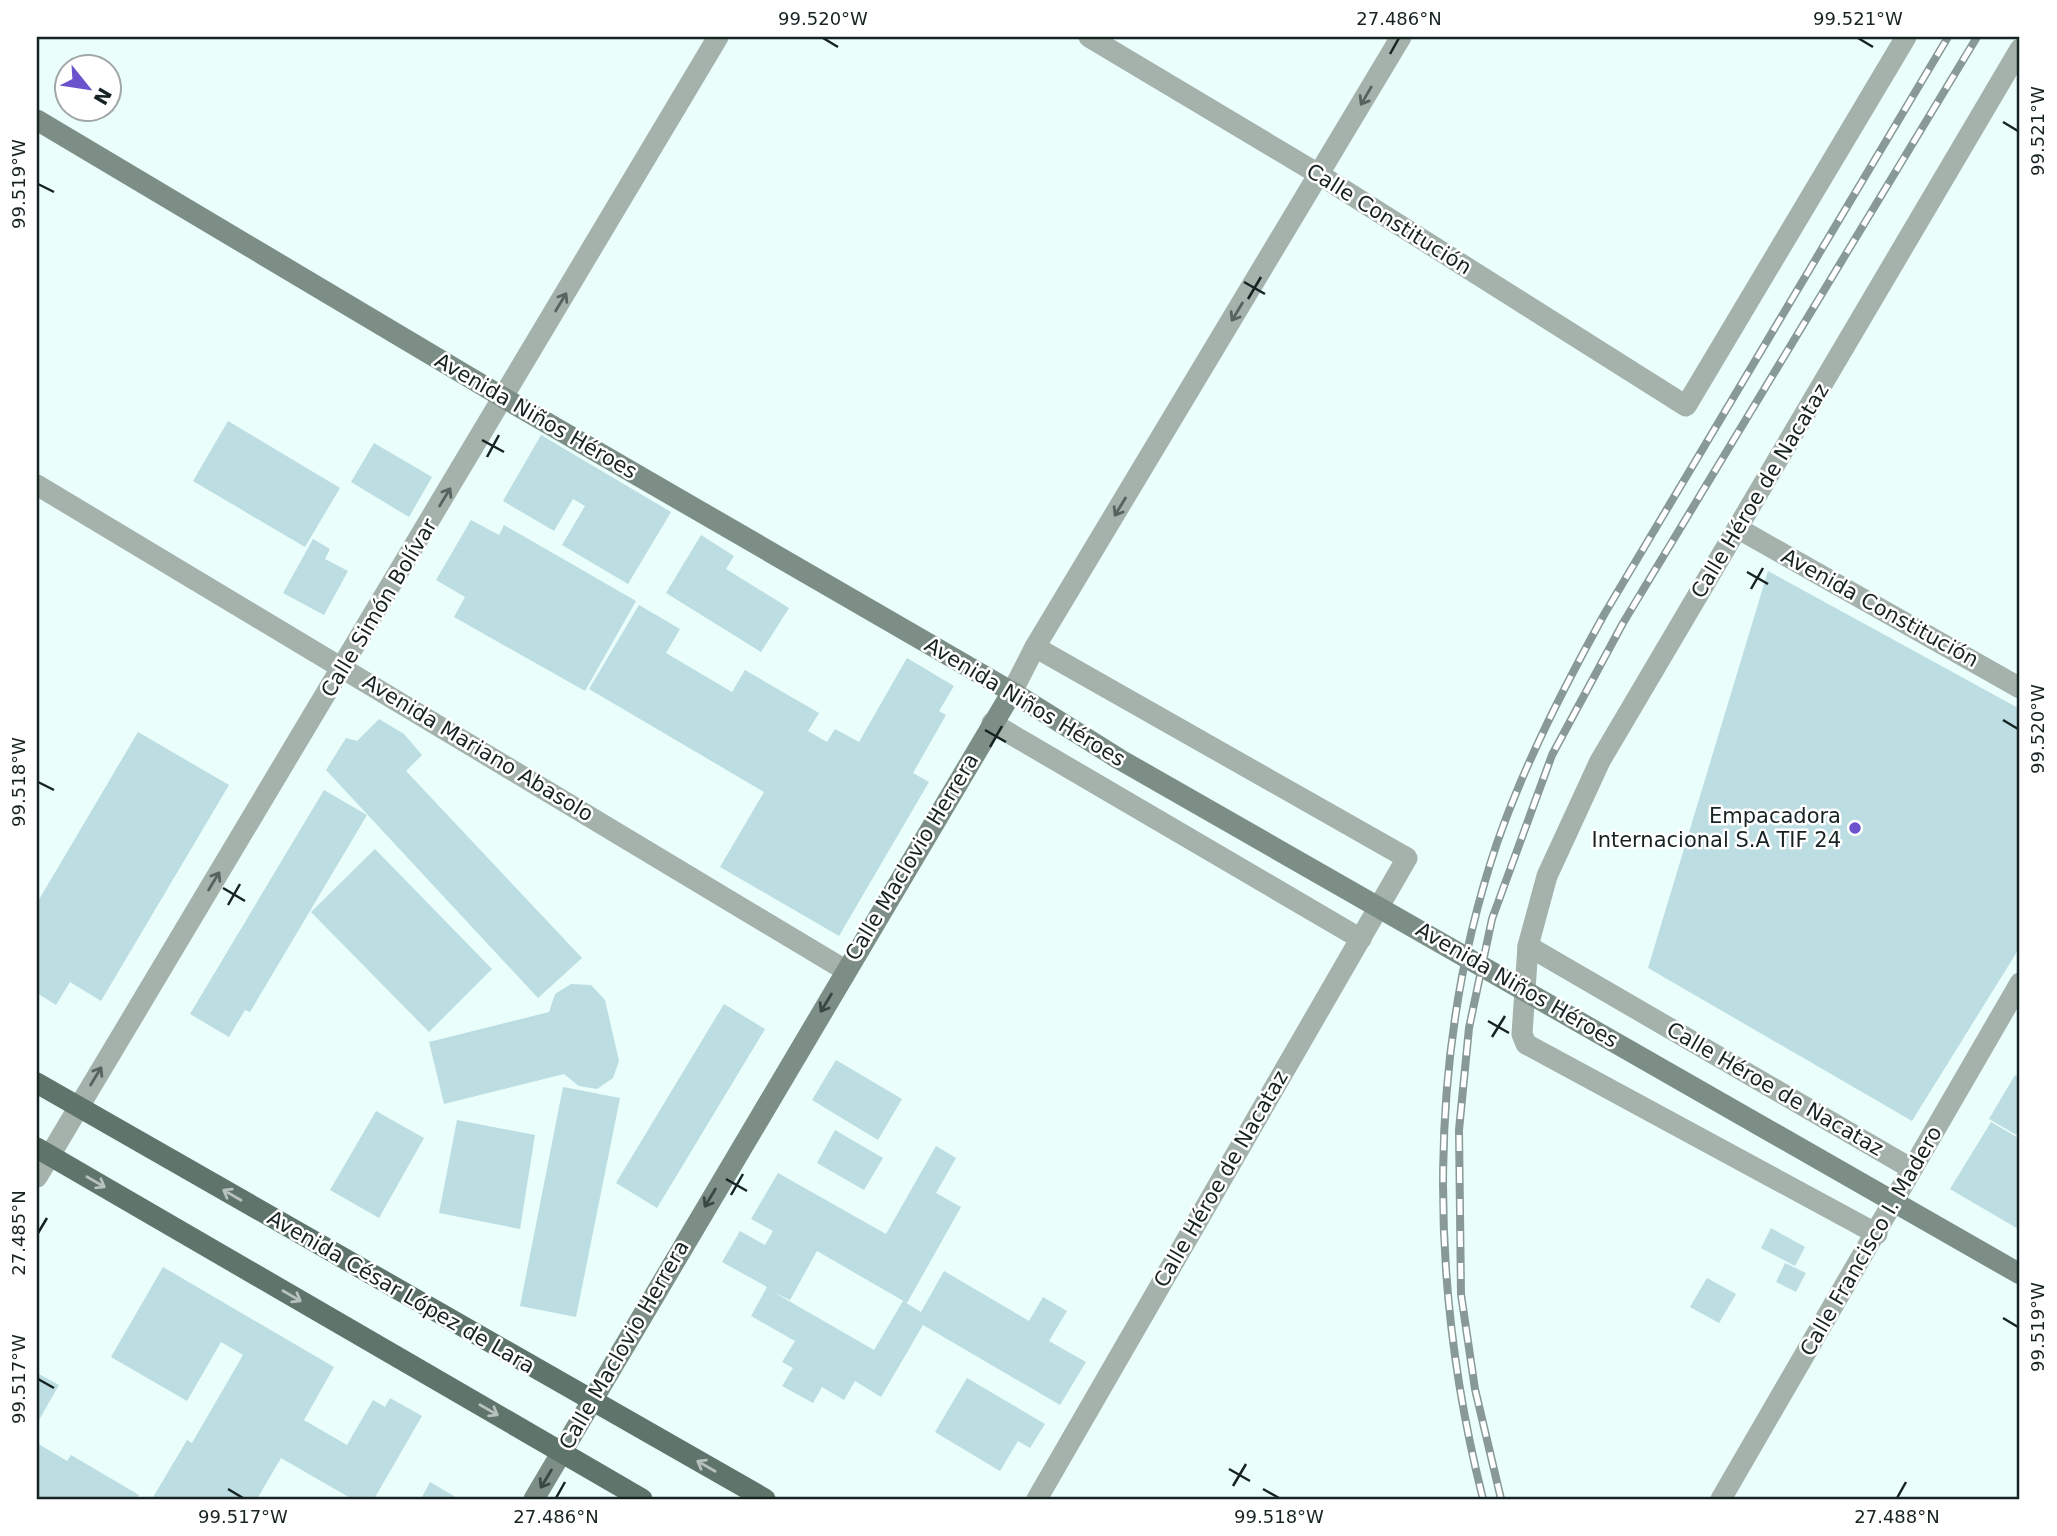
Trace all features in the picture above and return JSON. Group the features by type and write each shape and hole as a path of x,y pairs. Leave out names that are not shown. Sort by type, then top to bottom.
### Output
{"main road":[{"name":"Avenida César López de Lara","path":"37,1083 765,1499"},
{"path":"43,1151 642,1499"}],"street":[{"name":"Calle Simón Bolívar","path":"37,1177 43,1151 78,1107 719,37"},
{"name":"Calle Constitución","path":"1088,37 1320,175 1686,406 1906,37"},
{"name":"Calle Maclovio Herrera","path":"534,1499 590,1399 1012,692 1035,647 1401,37"},
{"name":"Calle Héroe de Nacataz","path":"1877,1234 1526,1044 1522,1034 1528,946 1547,876 1600,761 2016,63"},
{"name":"Avenida Niños Héroes","path":"37,120 504,398 1012,692 1119,758 1897,1201 2020,1274"},
{"name":"Avenida Mariano Abasolo","path":"37,485 845,970"},
{"name":"Avenida Constitución","path":"1739,529 2020,688"},
{"name":"Calle Héroe de Nacataz","path":"1035,647 1407,858 1037,1499"},
{"path":"992,723 1361,939"},
{"name":"Calle Héroe de Nacataz","path":"1528,946 1912,1169"},
{"name":"Calle Francisco I. Madero","path":"1721,1499 1897,1201 1912,1169 2020,983"}],"building":[{"path":"228,421 340,488 305,547 193,481"},
{"path":"541,435 671,512 628,584 562,545 585,506 573,499 554,531 503,501"},
{"path":"374,443 432,477 409,517 351,482"},
{"path":"471,520 499,535 504,525 636,601 585,691 454,617 465,597 436,580"},
{"path":"701,535 734,556 726,569 789,608 761,652 666,593"},
{"path":"313,539 330,549 325,559 348,571 324,615 283,593"},
{"name":"Empacadora Internacional S.A TIF 24","path":"1768,571 2020,709 2020,947 1912,1121 1648,968"},
{"path":"639,605 680,629 666,653 732,692 745,670 819,713 808,731 827,742 835,729 859,742 907,658 954,686 939,711 946,715 913,773 929,782 839,936 720,867 764,792 589,689"},
{"path":"379,719 404,734 422,755 406,771 582,958 538,998 326,770 346,738 357,741"},
{"path":"138,732 229,785 101,1001 70,982 56,1005 37,993 37,903"},
{"path":"324,790 367,815 250,1012 245,1010 229,1037 190,1014"},
{"path":"375,849 492,969 429,1032 311,912"},
{"path":"571,984 591,985 605,1000 619,1061 613,1078 597,1089 579,1086 564,1074 444,1104 429,1042 549,1012 555,994"},
{"path":"724,1004 765,1029 657,1208 616,1183"},
{"path":"836,1060 902,1099 878,1140 812,1100"},
{"path":"2015,1075 2020,1078 2020,1137 1989,1119"},
{"path":"563,1087 620,1098 576,1317 520,1306"},
{"path":"376,1111 424,1138 379,1218 330,1190"},
{"path":"457,1120 535,1135 520,1229 439,1213"},
{"path":"1991,1122 2020,1139 2020,1230 1950,1189"},
{"path":"835,1130 883,1158 864,1190 817,1163"},
{"path":"936,1146 956,1158 936,1193 961,1207 907,1303 817,1251 790,1300 775,1293 874,1350 903,1301 921,1312 944,1271 1029,1321 1043,1297 1067,1311 1049,1341 1086,1362 1060,1405 923,1325 881,1397 855,1381 844,1400 822,1387 813,1403 782,1386 793,1368 782,1362 795,1341 751,1316 767,1287 722,1262 740,1231 765,1245 773,1231 751,1219 778,1173 886,1234"},
{"path":"1771,1228 1805,1247 1795,1266 1761,1248"},
{"path":"1785,1263 1806,1273 1796,1292 1776,1282"},
{"path":"163,1267 334,1367 304,1420 347,1445 373,1400 385,1407 390,1398 422,1416 374,1499 352,1499 281,1458 257,1499 152,1499 187,1440 192,1443 243,1355 221,1342 187,1401 111,1357"},
{"path":"1707,1278 1736,1294 1719,1323 1690,1307"},
{"path":"37,1373 59,1385 39,1420 37,1419"},
{"path":"967,1378 1045,1424 1030,1448 1018,1441 1000,1471 935,1432"},
{"path":"37,1443 67,1461 71,1455 139,1495 136,1499 37,1499"},
{"path":"430,1482 459,1499 421,1499"}],"railway":[{"path":"1483,1499 1465,1418 1452,1336 1445,1253 1443,1170 1447,1086 1457,1004 1474,923 1497,843 1546,726 1605,613 1948,37"},
{"path":"1501,1499 1475,1389 1461,1294 1459,1130 1469,1028 1492,919 1552,755 1623,623 1977,37"}],"place":[{"name":"Empacadora Internacional S.A TIF 24","path":"1855,828"}]}
